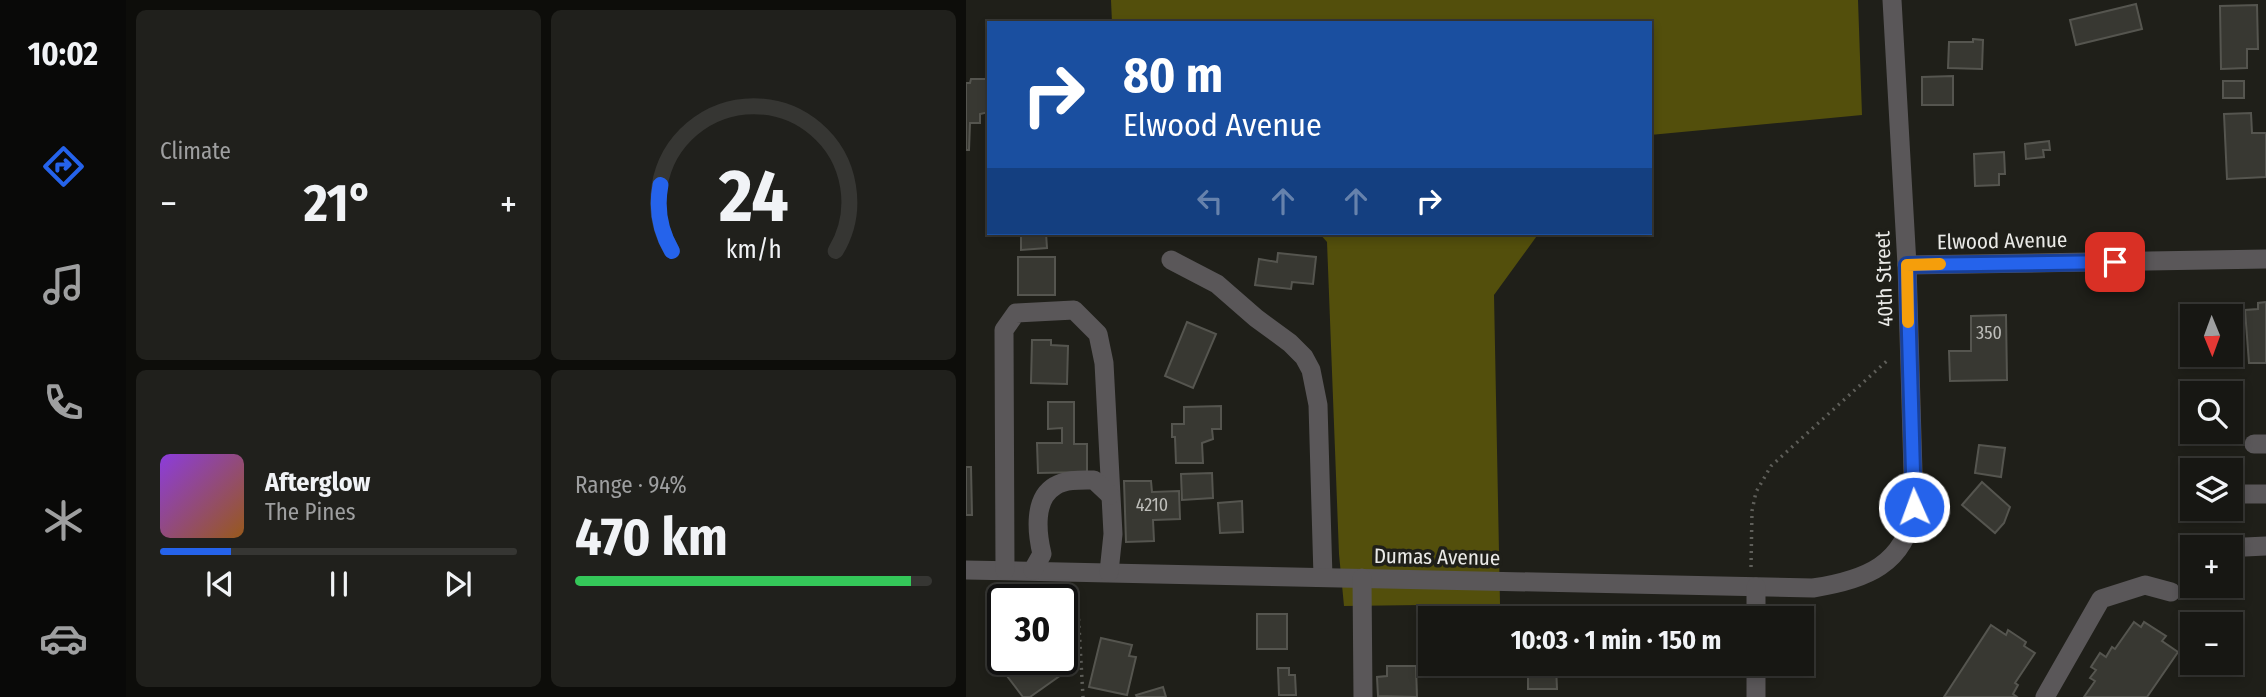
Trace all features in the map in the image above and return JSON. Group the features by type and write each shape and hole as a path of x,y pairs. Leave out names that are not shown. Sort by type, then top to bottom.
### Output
{"street":[{"name":"40th Street","path":"1892,0 1907,265 1914,507 1907,536 1898,552"},
{"name":"Elwood Avenue","path":"1907,265 2266,259"},
{"path":"1171,260 1217,284 1290,343 1304,357 1311,370 1318,405 1323,577"},
{"path":"1005,570 1004,330 1016,313 1074,310 1098,334 1104,363 1112,534 1109,572"},
{"path":"1033,570 1042,554 1038,538 1038,518 1043,499 1054,486 1073,480 1094,480 1110,495"},
{"path":"2244,494 2266,494"},
{"path":"2245,547 2266,546"},
{"name":"Dumas Avenue","path":"966,570 1813,588 1841,583 1884,565 1898,552"},
{"path":"1362,578 1363,697"},
{"path":"2045,697 2101,599 2145,585 2171,592"},
{"path":"1754,587 1755,606"},
{"path":"1756,676 1756,697"}],"path":[{"path":"1754,587 1752,511 1762,479 1771,466 1908,342"},
{"path":"1076,571 1083,697"}],"shaded area":[{"path":"1111,0 1858,0 1862,115 1652,135 1652,21 1112,21"},
{"path":"1321,235 1538,235 1494,295 1500,604 1344,606 1339,554 1327,242"}],"building":[{"path":"2136,4 2142,29 2076,45 2070,20"},
{"path":"2257,5 2258,49 2247,49 2247,68 2221,69 2220,6"},
{"path":"1973,39 1983,40 1982,69 1948,68 1949,42 1973,42"},
{"path":"1953,76 1953,105 1922,105 1922,77"},
{"path":"971,79 987,79 987,112 980,114 980,123 970,123 969,150 966,150 966,83 970,83"},
{"path":"2223,81 2244,81 2244,98 2223,98"},
{"path":"2251,113 2252,133 2266,133 2266,177 2227,179 2224,114"},
{"path":"2049,141 2050,150 2043,150 2044,157 2026,159 2025,144"},
{"path":"2004,152 2005,174 1999,174 1999,185 1975,186 1974,154"},
{"path":"1021,235 1046,235 1047,248 1021,250"},
{"path":"1278,253 1316,257 1313,284 1292,282 1291,289 1255,285 1259,259 1277,262"},
{"path":"1018,257 1055,257 1055,295 1018,295"},
{"path":"2266,302 2266,363 2249,363 2245,310 2258,309 2258,303"},
{"path":"2006,315 2007,380 1950,381 1949,351 1971,351 1971,316"},
{"path":"1187,322 1216,334 1193,388 1165,376"},
{"path":"1032,340 1051,340 1051,345 1068,346 1067,384 1031,383"},
{"path":"1048,402 1074,402 1074,444 1087,444 1087,472 1038,473 1037,443 1062,443 1062,428 1048,429"},
{"path":"1221,406 1221,429 1212,429 1213,439 1202,443 1203,463 1176,463 1172,424 1184,424 1184,407"},
{"path":"1979,445 2005,448 2001,477 1975,473"},
{"path":"966,467 971,467 972,515 966,515"},
{"path":"1212,473 1213,498 1182,500 1181,474"},
{"path":"1124,481 1151,481 1152,492 1179,491 1180,519 1153,520 1154,541 1126,542"},
{"path":"1982,482 2010,507 2004,523 1995,533 1962,505"},
{"path":"1242,501 1243,532 1220,533 1218,503"},
{"path":"1257,614 1287,614 1287,649 1257,649"},
{"path":"2134,622 2141,627 2144,622 2166,636 2162,641 2178,652 2147,697 2084,697 2095,681 2090,678 2096,670 2091,667 2100,653 2106,657 2112,647 2115,649"},
{"path":"1991,625 2006,635 2008,630 2026,642 2024,646 2035,653 2015,683 2018,685 2013,694 2017,697 1944,697"},
{"path":"1101,638 1132,645 1129,656 1136,657 1127,695 1089,687"},
{"path":"1387,666 1416,666 1417,697 1378,696 1377,677 1387,676"},
{"path":"1278,668 1289,668 1289,675 1295,675 1296,695 1279,695"},
{"path":"1061,675 1030,697 1023,697 1007,676"},
{"path":"1528,676 1556,676 1557,689 1528,689"},
{"path":"1163,687 1166,697 1136,695"}],"slow traffic":[{"path":"1908,322 1907,265 1940,264"}],"route":[{"path":"1914,507 1907,265 2115,262"}]}
